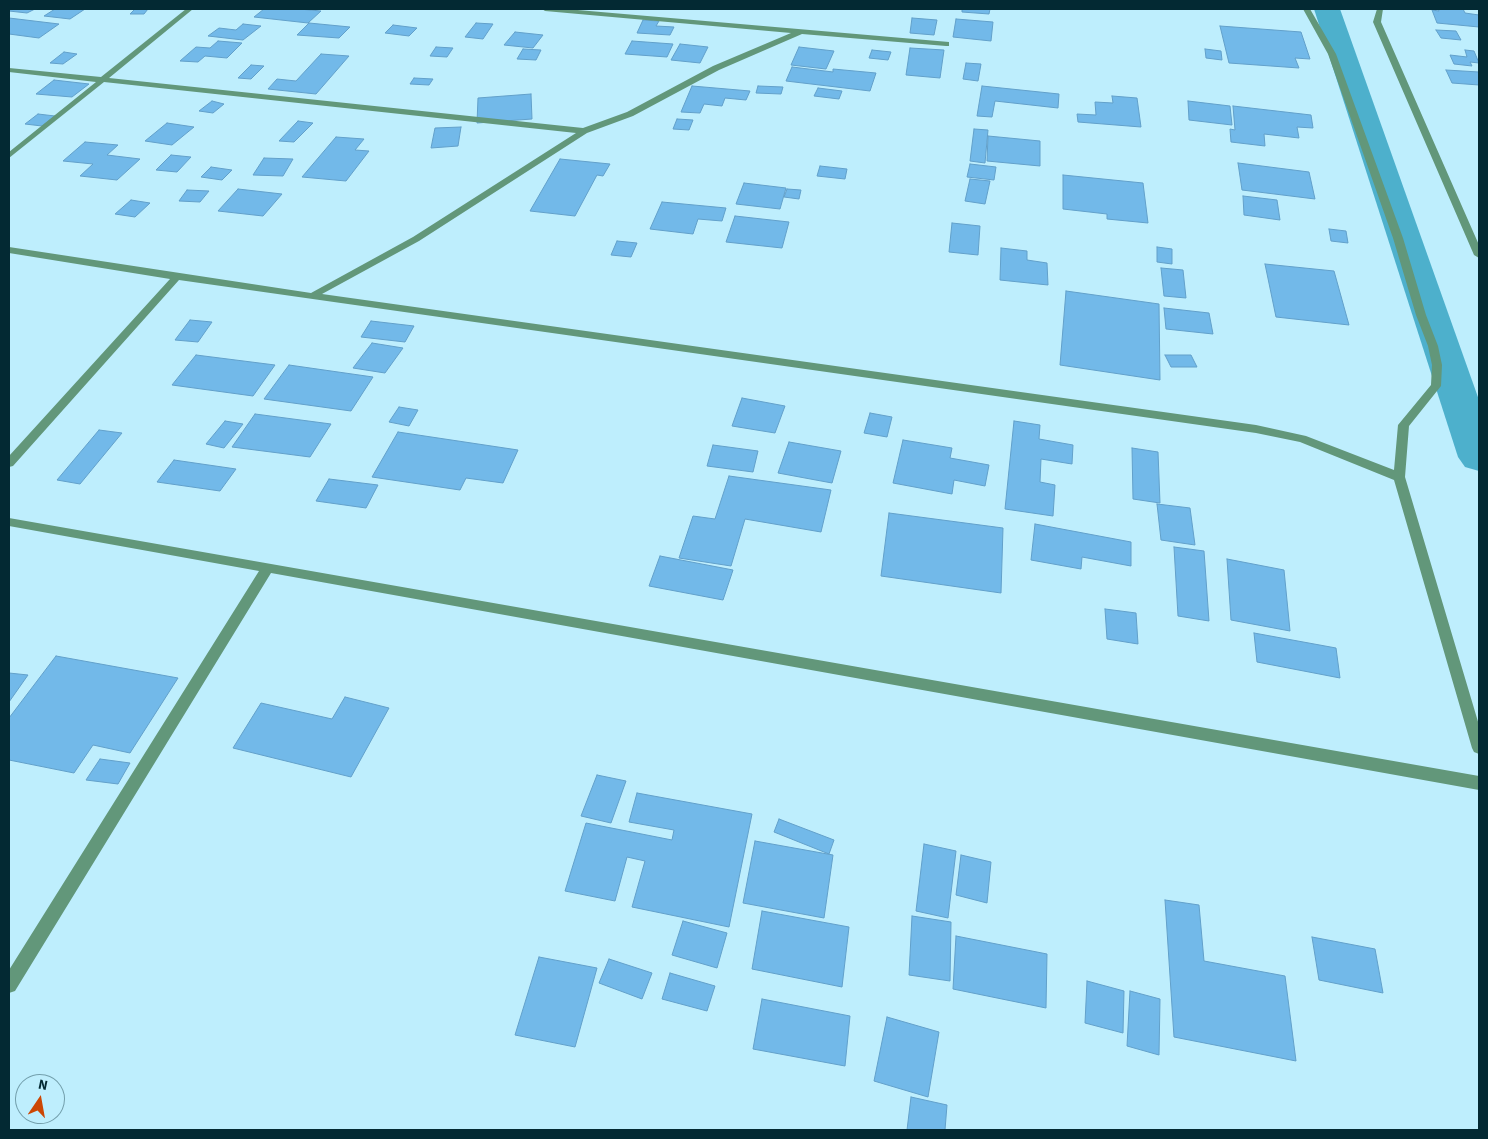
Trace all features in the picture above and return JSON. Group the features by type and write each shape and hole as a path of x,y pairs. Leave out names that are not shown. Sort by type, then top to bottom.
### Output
{"street":[{"path":"9,156 190,9"},
{"path":"545,9 946,44"},
{"path":"1306,9 1332,54 1398,238 1437,365 1436,386 1404,424 1399,477 1479,748"},
{"path":"1380,9 1376,22 1479,255"},
{"path":"312,296 416,239 584,132 630,114 716,68 800,32"},
{"path":"9,70 584,132"},
{"path":"9,250 177,278 1256,429 1302,439 1399,477"},
{"path":"9,463 177,278"},
{"path":"9,522 1479,782"},
{"path":"9,985 268,568"}],"building":[{"path":"9,9 35,9 27,13 9,11"},
{"path":"55,9 85,9 70,19 44,16"},
{"path":"135,9 148,9 144,14 130,14"},
{"path":"264,9 321,11 308,23 254,17"},
{"path":"962,9 990,9 989,14 962,12"},
{"path":"1438,9 1463,9 1465,13 1479,15 1479,27 1437,23 1432,10 1439,11"},
{"path":"9,18 59,24 39,38 9,34"},
{"path":"912,18 937,20 934,35 910,33"},
{"path":"956,19 993,22 991,41 953,37"},
{"path":"643,20 659,21 656,26 674,27 670,35 637,33"},
{"path":"309,23 350,27 339,38 297,35"},
{"path":"476,23 493,24 483,39 465,37"},
{"path":"243,24 261,26 243,40 208,36 219,28 236,30"},
{"path":"393,25 417,28 409,36 385,33"},
{"path":"1220,26 1301,32 1310,59 1295,58 1299,68 1229,63"},
{"path":"1436,30 1456,31 1461,40 1441,38"},
{"path":"515,32 543,35 533,48 504,45"},
{"path":"218,41 242,43 227,58 205,56 198,62 180,61 196,47 210,48"},
{"path":"632,41 673,44 667,57 625,54"},
{"path":"680,44 708,47 700,63 671,60"},
{"path":"436,47 453,48 447,57 430,56"},
{"path":"799,47 834,51 826,69 791,65"},
{"path":"910,48 944,50 940,78 906,75"},
{"path":"523,49 541,50 536,60 517,59"},
{"path":"1205,49 1221,51 1222,60 1206,58"},
{"path":"872,50 891,52 888,60 869,58"},
{"path":"1465,50 1474,51 1479,63 1470,62 1472,66 1454,64 1450,55 1467,57"},
{"path":"64,52 77,54 63,64 50,63"},
{"path":"321,54 349,56 316,94 268,89 277,79 296,81"},
{"path":"966,63 981,64 978,81 963,79"},
{"path":"251,65 264,66 251,79 238,78"},
{"path":"792,67 833,72 833,69 876,73 870,91 786,81"},
{"path":"1446,70 1479,72 1479,85 1452,83"},
{"path":"414,78 433,79 429,85 410,84"},
{"path":"54,80 89,84 72,97 36,94"},
{"path":"692,86 750,91 746,100 725,98 722,106 704,104 700,113 681,112"},
{"path":"758,86 783,87 781,94 756,93"},
{"path":"982,86 1059,94 1058,108 995,101 992,117 977,116"},
{"path":"818,88 842,91 839,99 814,96"},
{"path":"531,94 532,119 477,123 478,98"},
{"path":"1112,96 1137,98 1141,127 1078,122 1077,114 1096,115 1095,102 1113,103"},
{"path":"212,101 224,104 213,113 199,111"},
{"path":"1188,101 1230,106 1232,125 1189,120"},
{"path":"1233,106 1311,115 1313,128 1297,127 1299,138 1264,134 1265,146 1231,142 1230,129 1235,130"},
{"path":"38,114 55,116 42,126 25,124"},
{"path":"677,119 693,120 689,130 673,129"},
{"path":"298,121 313,123 294,142 279,141"},
{"path":"167,123 194,127 172,145 145,141"},
{"path":"461,127 458,146 431,148 435,128"},
{"path":"974,129 988,130 985,163 970,161"},
{"path":"988,136 1040,141 1040,166 987,161"},
{"path":"336,137 364,139 355,150 369,151 346,181 302,177"},
{"path":"85,142 118,145 107,155 140,159 117,180 80,176 93,164 63,161"},
{"path":"171,155 191,157 177,172 156,170"},
{"path":"264,158 293,159 283,176 253,175"},
{"path":"560,159 610,164 603,176 597,175 575,216 530,211"},
{"path":"1238,163 1309,172 1315,199 1242,190"},
{"path":"970,164 996,167 994,180 967,177"},
{"path":"820,166 847,169 845,179 817,176"},
{"path":"211,167 232,170 222,180 201,177"},
{"path":"1063,175 1143,183 1148,223 1107,219 1107,214 1063,209"},
{"path":"970,179 990,181 985,204 965,201"},
{"path":"744,183 786,188 780,209 736,204"},
{"path":"238,189 282,194 263,216 218,211"},
{"path":"787,189 801,190 799,199 784,197"},
{"path":"187,190 209,191 200,202 179,201"},
{"path":"1243,196 1277,200 1280,220 1244,215"},
{"path":"131,200 150,203 135,217 115,214"},
{"path":"662,202 726,208 722,221 698,219 693,234 650,229"},
{"path":"735,216 789,222 782,248 726,242"},
{"path":"952,223 980,226 978,255 949,252"},
{"path":"1329,229 1346,231 1348,243 1331,241"},
{"path":"617,241 637,243 631,257 611,255"},
{"path":"1157,247 1172,249 1172,264 1157,262"},
{"path":"1001,248 1027,251 1027,260 1047,263 1048,285 1000,280"},
{"path":"1265,264 1334,271 1349,325 1276,317"},
{"path":"1161,268 1183,270 1186,298 1164,296"},
{"path":"1066,291 1159,304 1160,380 1060,365"},
{"path":"1164,308 1209,313 1213,334 1166,329"},
{"path":"190,320 212,322 198,342 175,340"},
{"path":"371,321 414,326 405,342 361,337"},
{"path":"372,343 403,348 385,373 353,368"},
{"path":"196,355 275,365 253,396 172,385"},
{"path":"1165,355 1191,355 1197,367 1171,367"},
{"path":"289,365 373,377 351,411 264,399"},
{"path":"742,398 785,406 775,433 732,426"},
{"path":"399,407 418,410 409,426 389,422"},
{"path":"870,413 892,417 887,437 864,433"},
{"path":"255,414 331,424 310,457 232,447"},
{"path":"225,421 243,424 224,448 206,444"},
{"path":"1014,421 1040,425 1039,439 1073,445 1072,464 1041,459 1040,482 1055,485 1053,516 1005,509"},
{"path":"99,430 122,433 80,484 57,480"},
{"path":"398,432 518,450 503,483 466,478 460,490 372,477"},
{"path":"903,440 952,448 950,458 989,465 985,486 954,480 952,494 893,483"},
{"path":"789,442 841,451 832,483 778,473"},
{"path":"713,445 758,451 753,472 707,466"},
{"path":"1132,448 1158,452 1160,503 1133,499"},
{"path":"174,460 236,469 220,491 157,482"},
{"path":"729,476 831,490 821,532 745,519 731,566 679,558 693,516 715,519"},
{"path":"329,479 378,485 366,508 316,501"},
{"path":"1157,504 1190,508 1195,545 1161,540"},
{"path":"889,513 1003,528 1001,593 881,576"},
{"path":"1035,524 1131,542 1131,566 1082,557 1081,569 1031,560"},
{"path":"1174,547 1204,551 1209,621 1178,616"},
{"path":"660,556 733,570 723,600 649,586"},
{"path":"1227,559 1284,570 1290,631 1231,620"},
{"path":"1105,609 1136,613 1138,644 1107,639"},
{"path":"1254,633 1336,648 1340,678 1257,662"},
{"path":"56,656 178,678 130,753 93,745 74,773 9,760 9,718"},
{"path":"9,673 28,675 9,702"},
{"path":"345,697 389,708 351,777 233,748 261,703 332,719"},
{"path":"100,759 130,763 118,784 86,780"},
{"path":"597,775 626,781 611,823 581,816"},
{"path":"637,793 752,814 729,927 632,907 645,861 627,857 615,901 565,891 586,823 672,840 674,830 629,822"},
{"path":"779,819 834,840 829,854 774,832"},
{"path":"755,841 833,855 824,918 743,903"},
{"path":"924,844 956,851 948,918 916,911"},
{"path":"961,855 991,862 987,903 956,895"},
{"path":"1165,900 1199,905 1204,961 1285,976 1296,1061 1174,1037"},
{"path":"762,911 849,927 842,987 752,969"},
{"path":"912,916 951,922 950,981 909,975"},
{"path":"683,921 727,933 717,968 672,955"},
{"path":"956,936 1047,954 1046,1008 953,989"},
{"path":"1312,937 1375,949 1383,993 1319,980"},
{"path":"539,957 597,968 575,1047 515,1035"},
{"path":"609,959 652,973 642,999 599,983"},
{"path":"670,973 715,986 707,1011 662,999"},
{"path":"1087,981 1124,991 1123,1033 1085,1023"},
{"path":"1130,991 1160,999 1159,1055 1127,1046"},
{"path":"762,999 850,1016 845,1066 753,1049"},
{"path":"887,1017 939,1032 928,1097 874,1081"},
{"path":"911,1097 947,1105 945,1130 907,1130"}],"waterway":[{"path":"1327,9 1479,457"}]}
